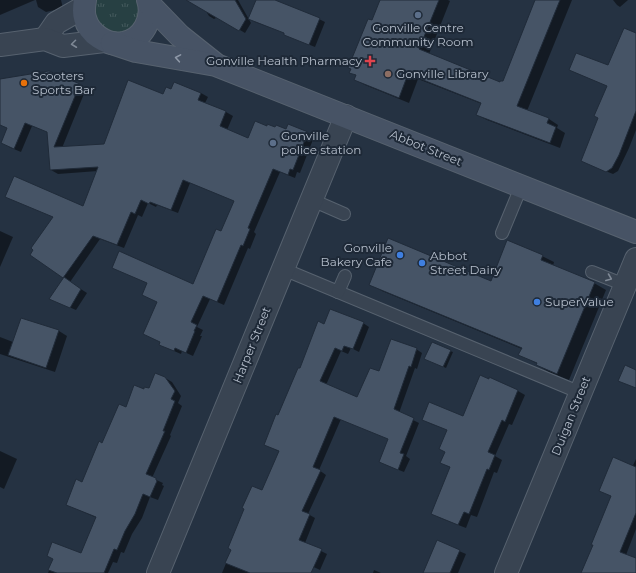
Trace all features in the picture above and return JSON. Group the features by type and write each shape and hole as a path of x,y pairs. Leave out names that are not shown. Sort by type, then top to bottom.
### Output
{"street":[{"path":"0,45 45,39 63,46 108,42 124,43 141,34 147,25 150,15 149,2"},
{"name":"Abbot Street","path":"149,2 180,36 216,65"},
{"path":"85,4 84,17 88,27 96,35 108,42"},
{"path":"45,39 56,23 85,4"},
{"name":"Abbot Street","path":"108,42 136,51 216,65 636,232"},
{"name":"Harper Street","path":"158,573 346,116"},
{"name":"Duigan Street","path":"506,573 636,259"}],"lane":[{"path":"502,233 521,187"},
{"path":"312,200 344,214"},
{"path":"283,269 581,393"},
{"path":"592,272 625,285"},
{"path":"338,292 345,276"}],"green space":[{"path":"95,0 141,0 139,22 125,32 112,33 96,20"}],"building":[{"path":"186,0 235,0 246,19 239,31"},
{"path":"256,0 275,0 320,18 309,45 284,35 284,33 248,19"},
{"path":"380,0 439,0 419,49 500,82 503,81 535,0 560,0 517,106 549,118 547,123 556,127 550,143 476,115 481,103 408,74 399,98 354,80 356,75 349,73 351,69 348,68 368,19 372,20"},
{"path":"624,28 636,33 636,111 619,155 612,168 606,172 581,161 598,118 594,116 607,86 569,70 576,53 608,65"},
{"path":"49,71 80,84 54,147 104,144 128,80 163,94 166,87 171,89 174,82 201,93 198,100 226,111 220,126 248,138 255,121 267,126 267,124 275,127 276,125 286,129 288,124 308,132 293,170 290,169 288,175 273,169 248,228 250,229 243,246 241,245 217,302 203,296 191,322 197,325 186,353 175,348 174,351 159,345 160,342 143,334 157,302 142,295 147,283 112,268 119,251 193,284 216,229 221,231 234,201 183,180 171,210 150,202 149,204 141,200 135,214 131,212 117,245 93,236 63,278 30,255 33,250 31,248 53,217 5,197 14,176 83,206 98,167 50,170 47,132 25,123 14,149 1,143 7,128 0,125 0,79"},
{"path":"388,238 491,281 507,240 543,255 541,260 595,282 557,374 518,355 522,348 369,285"},
{"path":"64,277 81,289 70,308 49,299"},
{"path":"330,309 364,322 353,349 344,346 342,351 335,348 320,381 357,397 370,368 379,371 391,339 417,348 394,409 414,418 400,453 404,454 398,470 379,462 388,439 334,417 313,467 321,470 302,511 310,514 299,540 322,549 311,573 250,573 225,563 231,550 228,548 244,509 242,508 252,486 262,490 279,451 264,445 276,414 278,415 298,368 300,368 318,321 324,324"},
{"path":"21,318 59,330 46,368 8,355"},
{"path":"432,342 451,350 443,367 424,359"},
{"path":"625,365 636,370 636,388 618,381"},
{"path":"155,373 165,377 175,391 171,399 175,401 163,431 165,431 146,474 156,478 157,481 150,497 143,494 135,514 125,531 117,550 114,549 104,573 57,573 48,570 53,559 47,556 52,542 81,553 96,517 66,505 76,479 82,482 99,441 102,443 119,404 126,407 134,385 144,389 144,387 149,388"},
{"path":"480,375 489,379 489,377 518,390 505,422 502,420 488,452 495,455 489,470 487,469 469,514 464,512 458,525 431,514 450,467 440,463 445,452 439,449 447,430 422,420 429,402 463,416"},
{"path":"613,457 636,467 636,513 620,552 636,558 636,573 581,573 611,496 599,491"},
{"path":"437,540 460,550 450,573 423,573"}],"place":[{"name":"Gonville Centre Community Room","path":"418,15"},
{"name":"Gonville Health Pharmacy","path":"370,61"},
{"name":"Gonville Library","path":"388,74"},
{"name":"Scooters Sports Bar","path":"24,83"},
{"name":"Gonville police station","path":"273,143"},
{"name":"Gonville Bakery Cafe","path":"400,255"},
{"name":"Abbot Street Dairy","path":"422,263"},
{"name":"SuperValue","path":"537,302"}]}
